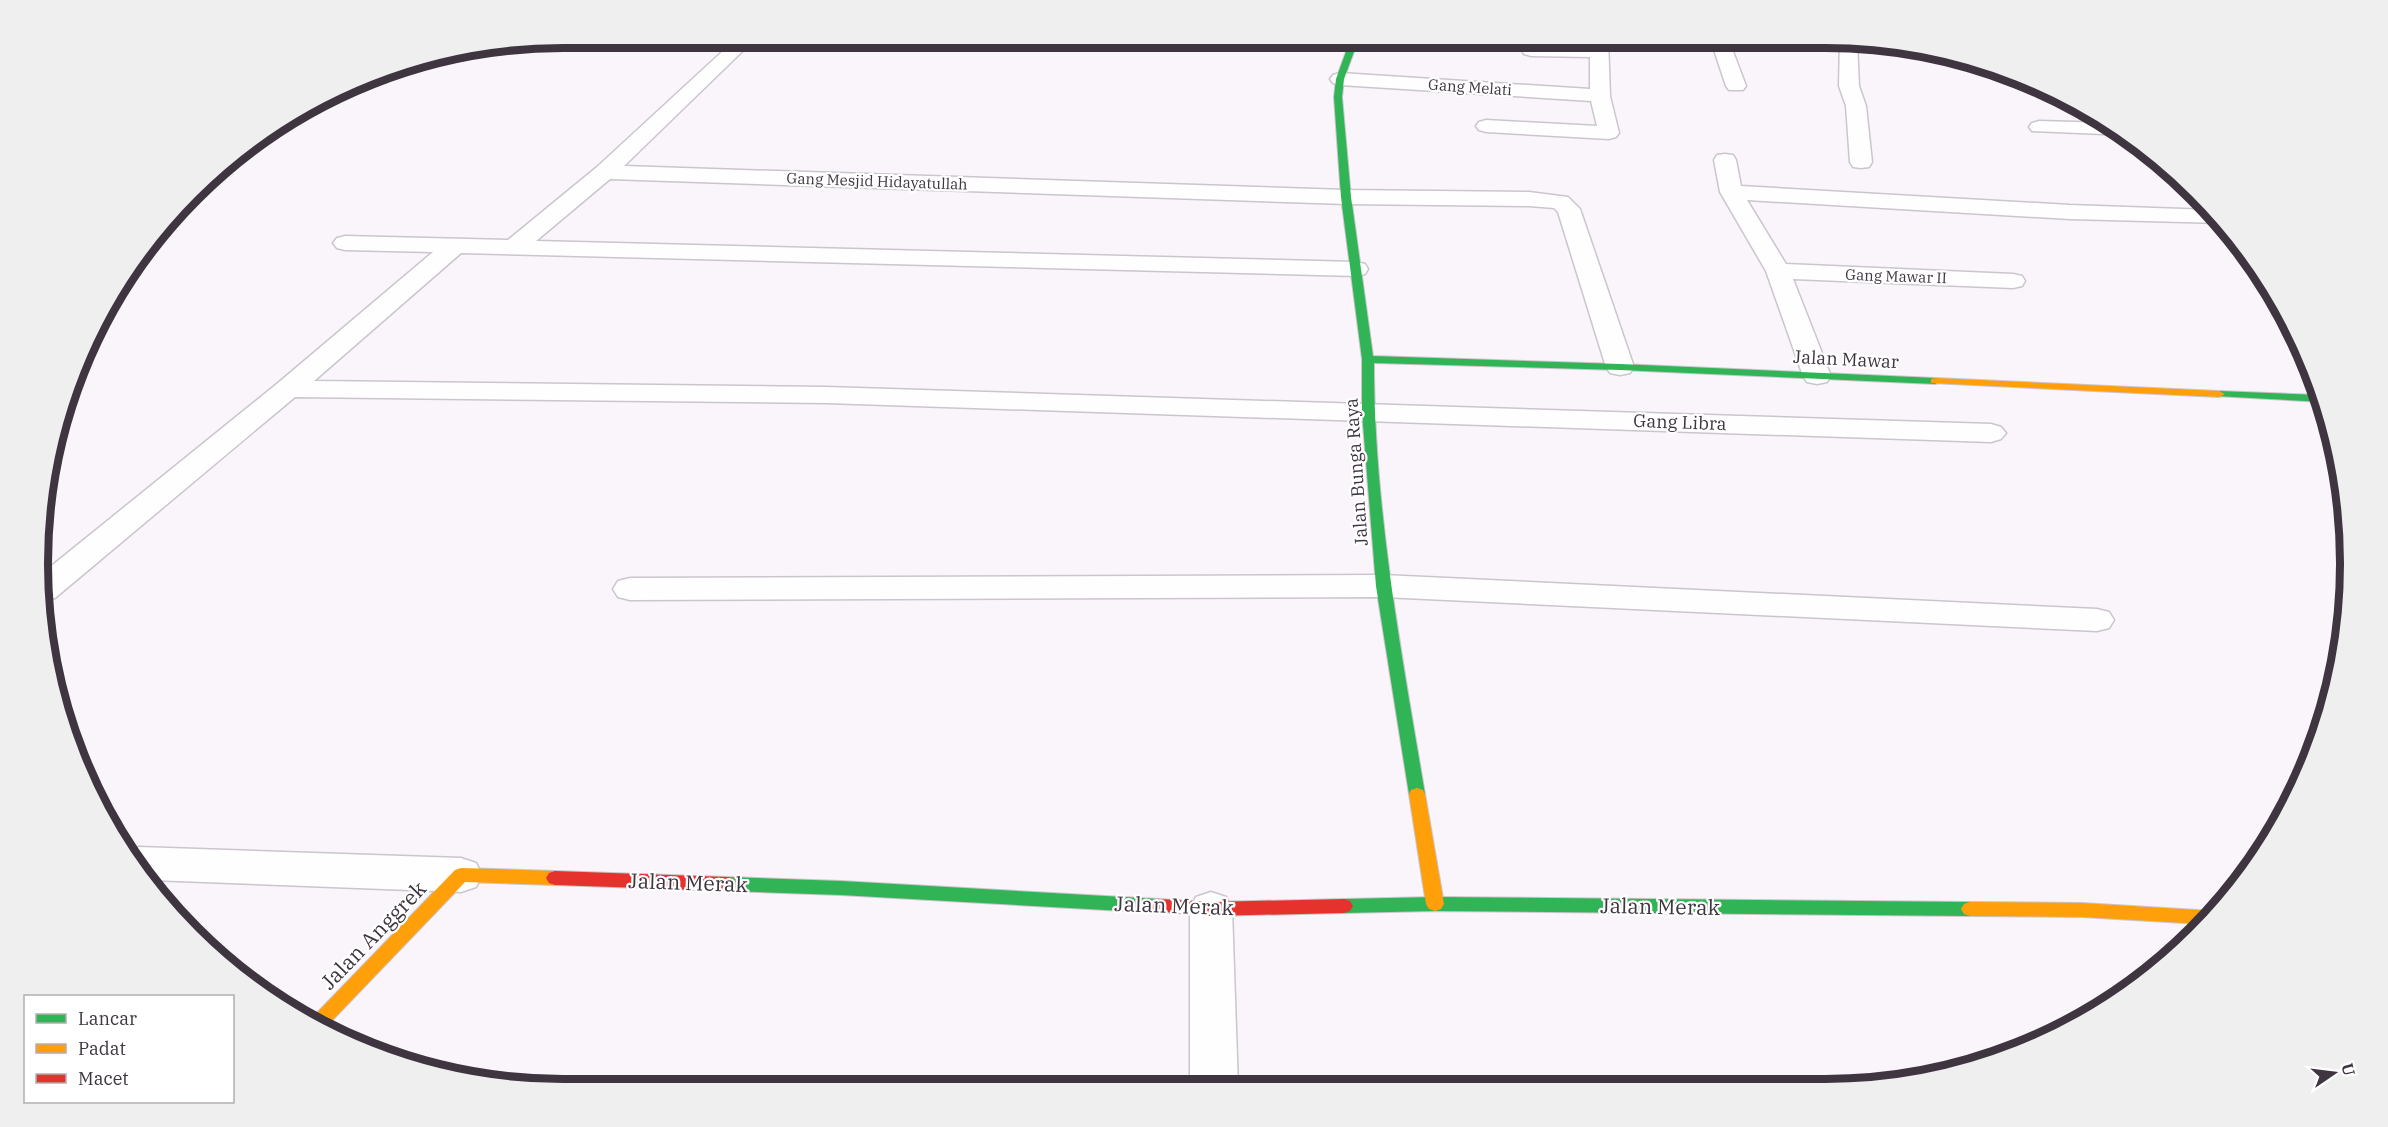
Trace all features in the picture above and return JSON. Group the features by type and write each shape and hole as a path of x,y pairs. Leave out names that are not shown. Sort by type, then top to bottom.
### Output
{"street":[{"path":"513,248 605,172 736,48"},
{"name":"Jalan Bunga Raya","path":"1351,48 1340,79 1338,97 1346,197 1368,359 1368,412 1383,586 1435,904"},
{"path":"1531,50 1558,48"},
{"path":"1486,126 1609,133 1600,96 1599,48"},
{"path":"1723,48 1736,86"},
{"path":"1848,49 1849,86 1856,106 1861,162"},
{"name":"Gang Melati","path":"1340,79 1600,96"},
{"path":"2039,127 2102,129"},
{"path":"1725,160 1731,192 1778,271 1817,376"},
{"name":"Gang Mesjid Hidayatullah","path":"605,172 1346,197 1529,199 1565,204 1569,209 1620,367"},
{"path":"1731,192 2070,212 2205,217"},
{"path":"345,243 1356,268"},
{"path":"49,586 288,389 455,246"},
{"name":"Gang Mawar II","path":"1778,271 2013,281"},
{"name":"Jalan Mawar","path":"1368,359 1620,367 2313,399"},
{"name":"Gang Libra","path":"288,389 826,395 1991,433"},
{"path":"630,588 1383,586 2097,620"},
{"name":"Jalan Merak","path":"145,863 841,888 1210,909 1435,904 2082,910 2200,916"},
{"name":"Jalan Anggrek","path":"322,1019 461,875"},
{"path":"1210,909 1214,1079"}],"traffic: fast":[{"path":"1351,48 1340,79 1338,97 1346,197 1368,359 1368,412 1383,586 1417,794"},
{"path":"1368,359 1935,381"},
{"path":"2219,394 2313,399"},
{"path":"727,884 841,888 1159,906"},
{"path":"1344,906 1435,904 1970,909"}],"traffic: slow":[{"path":"1935,381 2219,394"},
{"path":"1417,794 1435,904"},
{"path":"322,1019 461,875 555,878"},
{"path":"1970,909 2082,910 2200,916"}],"traffic: jam":[{"path":"555,878 727,884"},
{"path":"1159,906 1211,909 1344,906"}]}
